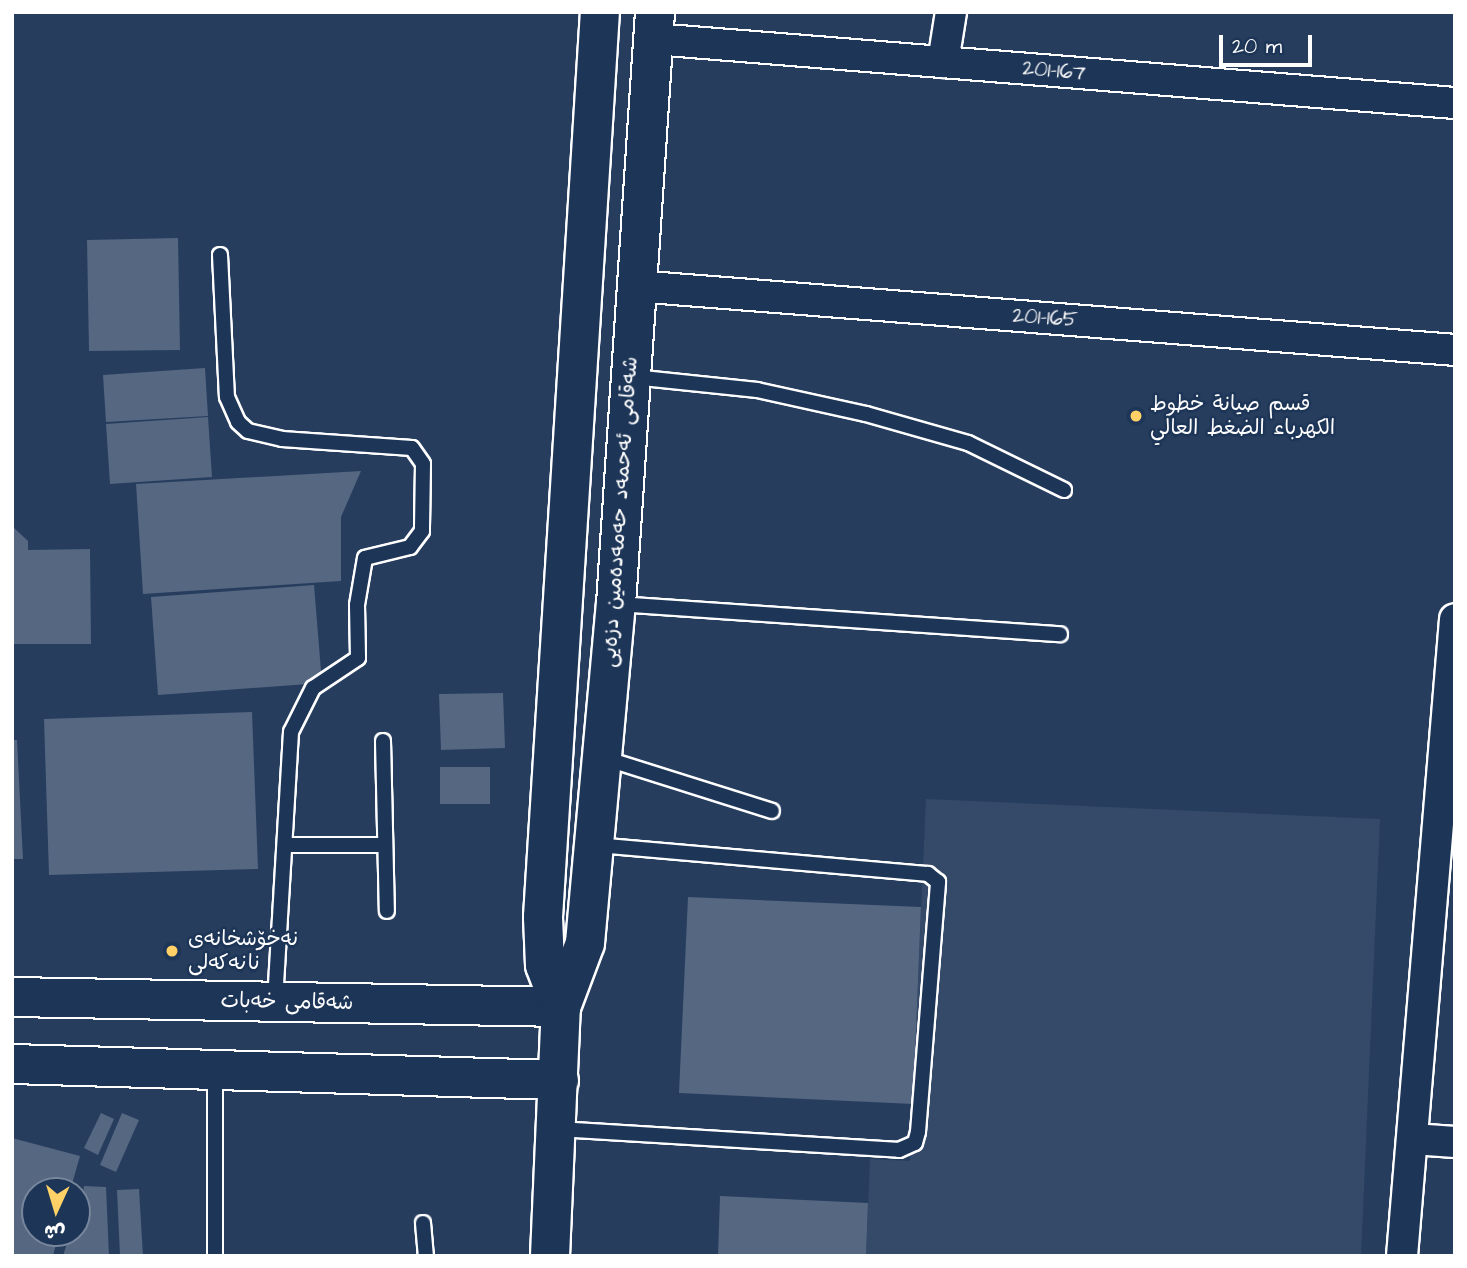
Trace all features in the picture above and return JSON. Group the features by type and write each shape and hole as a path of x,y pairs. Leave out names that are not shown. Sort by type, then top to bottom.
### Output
{"street":[{"name":"شەقامی ئەحمەد حەمەدەمین دزەیی","path":"561,1007 545,965 543,917 600,12"},
{"path":"943,62 951,12"},
{"name":"شەقامی ئەحمەد حەمەدەمین دزەیی","path":"550,1256 558,1129 561,1007 585,943 616,604 628,377 654,26"},
{"name":"201-167","path":"654,26 943,62 1455,103"},
{"name":"201-165","path":"635,286 1455,350"},
{"path":"1402,1256 1448,789 1455,619"},
{"name":"شەقامی خەبات","path":"12,997 561,1007"},
{"path":"12,1064 559,1080"},
{"path":"1413,1139 1455,1142"}],"lane":[{"path":"220,255 227,397 238,422 248,431 282,439 412,449 423,464 422,531 410,547 365,558 357,605 358,658 313,688 291,732 275,1002"},
{"path":"628,377 758,390 866,414 968,443 1064,490"},
{"path":"616,604 1060,634"},
{"path":"383,741 387,911"},
{"path":"602,757 772,811"},
{"path":"285,845 384,845"},
{"path":"558,1129 899,1150 915,1143 918,1132 939,882 928,874 594,845"},
{"path":"215,1072 215,1256"},
{"path":"423,1223 426,1256"}],"shaded area":[{"path":"926,799 1380,819 1361,1256 866,1256 870,1159 910,1161"}],"building":[{"path":"178,238 180,350 89,351 87,240"},
{"path":"205,368 208,416 106,422 103,375"},
{"path":"208,417 212,477 110,484 106,424"},
{"path":"361,471 341,517 341,581 143,594 136,484"},
{"path":"12,526 28,541 28,550 90,549 91,644 12,644"},
{"path":"314,585 322,683 158,695 151,597"},
{"path":"503,693 505,748 441,750 439,694"},
{"path":"252,712 258,869 49,875 44,719"},
{"path":"12,740 17,740 23,859 12,859"},
{"path":"440,767 490,767 490,804 440,804"},
{"path":"688,897 921,907 913,1104 679,1093"},
{"path":"101,1113 114,1119 98,1155 84,1148"},
{"path":"122,1113 139,1120 116,1172 100,1165"},
{"path":"12,1138 80,1156 74,1177 21,1177 21,1247 55,1247 53,1256 12,1256"},
{"path":"91,1186 106,1187 109,1256 63,1256 66,1247 91,1247"},
{"path":"139,1189 143,1256 120,1256 117,1190"},
{"path":"720,1196 868,1203 866,1256 718,1256"}],"place":[{"name":"قسم صيانة خطوط الكهرباء الضغط العالي","path":"1136,416"},
{"name":"نەخۆشخانەی نانەکەلی","path":"172,951"}]}
